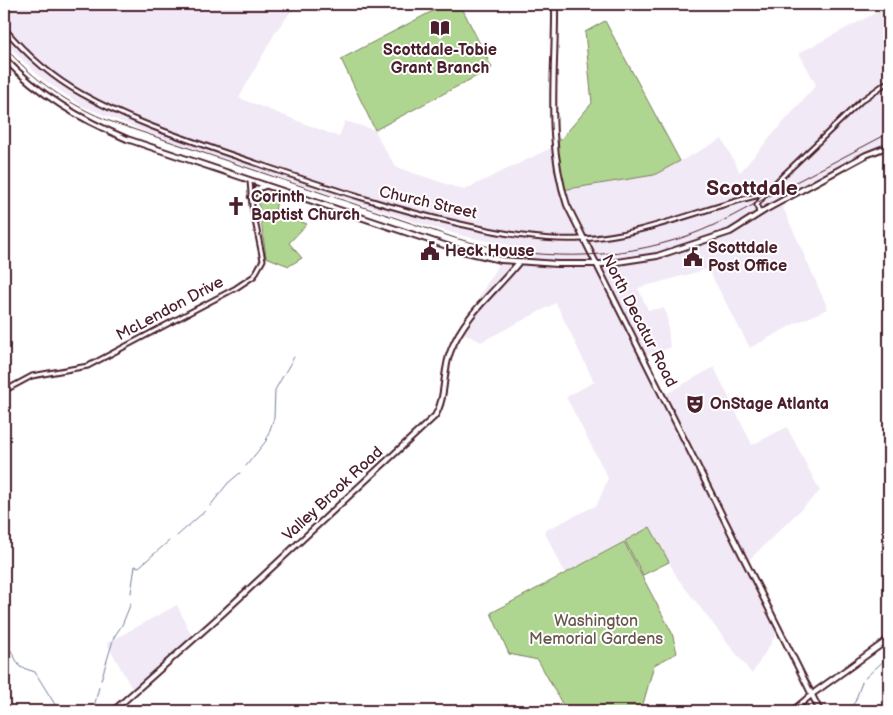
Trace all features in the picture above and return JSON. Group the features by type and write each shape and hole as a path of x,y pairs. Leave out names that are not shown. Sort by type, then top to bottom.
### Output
{"main road":[{"name":"North Decatur Road","path":"555,4 556,50 552,128 555,157 566,205 647,363 820,711"},
{"path":"4,58 36,88 61,106 97,126 127,139 471,254 519,262 595,264 639,260 695,245 730,232 759,213 872,152 889,146"},
{"path":"252,197 257,189 266,186"},
{"name":"Valley Brook Road","path":"113,711 215,621 435,416 442,402 447,360 460,331 475,310 519,262"},
{"path":"792,711 811,695 889,639"}],"street":[{"name":"Church Street","path":"4,28 57,78 81,94 146,125 391,208 513,235 582,239 652,228 720,204 764,194"},
{"path":"759,213 757,205 764,194 861,101 889,81"},
{"name":"McLendon Drive","path":"4,391 32,376 80,369 94,363 248,281 254,276 263,260 250,181"}],"shaded area":[{"path":"4,4 297,4 276,31 239,98 339,137 345,121 375,130 396,167 464,190 555,146 654,175 722,139 740,172 816,85 799,53 887,7 889,12 889,148 782,205 828,309 796,323 750,348 708,269 638,288 648,310 663,308 667,314 670,348 644,356 664,395 714,367 752,445 787,427 820,491 746,563 779,630 752,674 678,579 650,527 565,573 544,531 597,505 608,478 566,397 594,382 556,303 481,342 460,331 509,245 467,237 425,225 166,140 82,106 41,78 4,42"},
{"path":"177,605 194,641 134,693 107,643"}],"green space":[{"path":"446,4 460,4 492,68 375,130 341,59"},
{"path":"605,21 680,161 654,175 562,190 555,146 592,103 585,32"},
{"path":"257,192 278,193 275,212 307,224 289,243 302,258 289,266 266,257"},
{"path":"650,527 669,562 643,575 625,541"},
{"name":"Washington Memorial Gardens","path":"624,542 672,633 677,653 654,665 643,704 635,711 566,711 538,660 509,654 491,613"}],"waterway":[{"path":"246,466 266,441 274,418 275,390 294,357"},
{"path":"210,506 228,483 240,473"},
{"path":"177,536 205,511"},
{"path":"131,593 135,566 139,567 169,541"},
{"path":"101,680 114,637 122,625 131,603"},
{"path":"4,648 10,649 20,667 35,672 59,711"},
{"path":"865,678 889,656"},
{"path":"846,711 855,702 862,682"},
{"path":"93,711 99,687"}],"railway":[{"path":"4,46 27,70 53,91 96,116 455,238 484,246 544,254 603,254 661,244 690,235 733,216 889,133"}],"place":[{"name":"Scottdale-Tobie Grant Branch","path":"440,28"},
{"name":"Corinth Baptist Church","path":"236,206"},
{"name":"Heck House","path":"430,251"},
{"name":"Scottdale Post Office","path":"693,257"},
{"name":"OnStage Atlanta","path":"695,404"}],"district":[{"name":"Scottdale","path":"752,188"}]}
